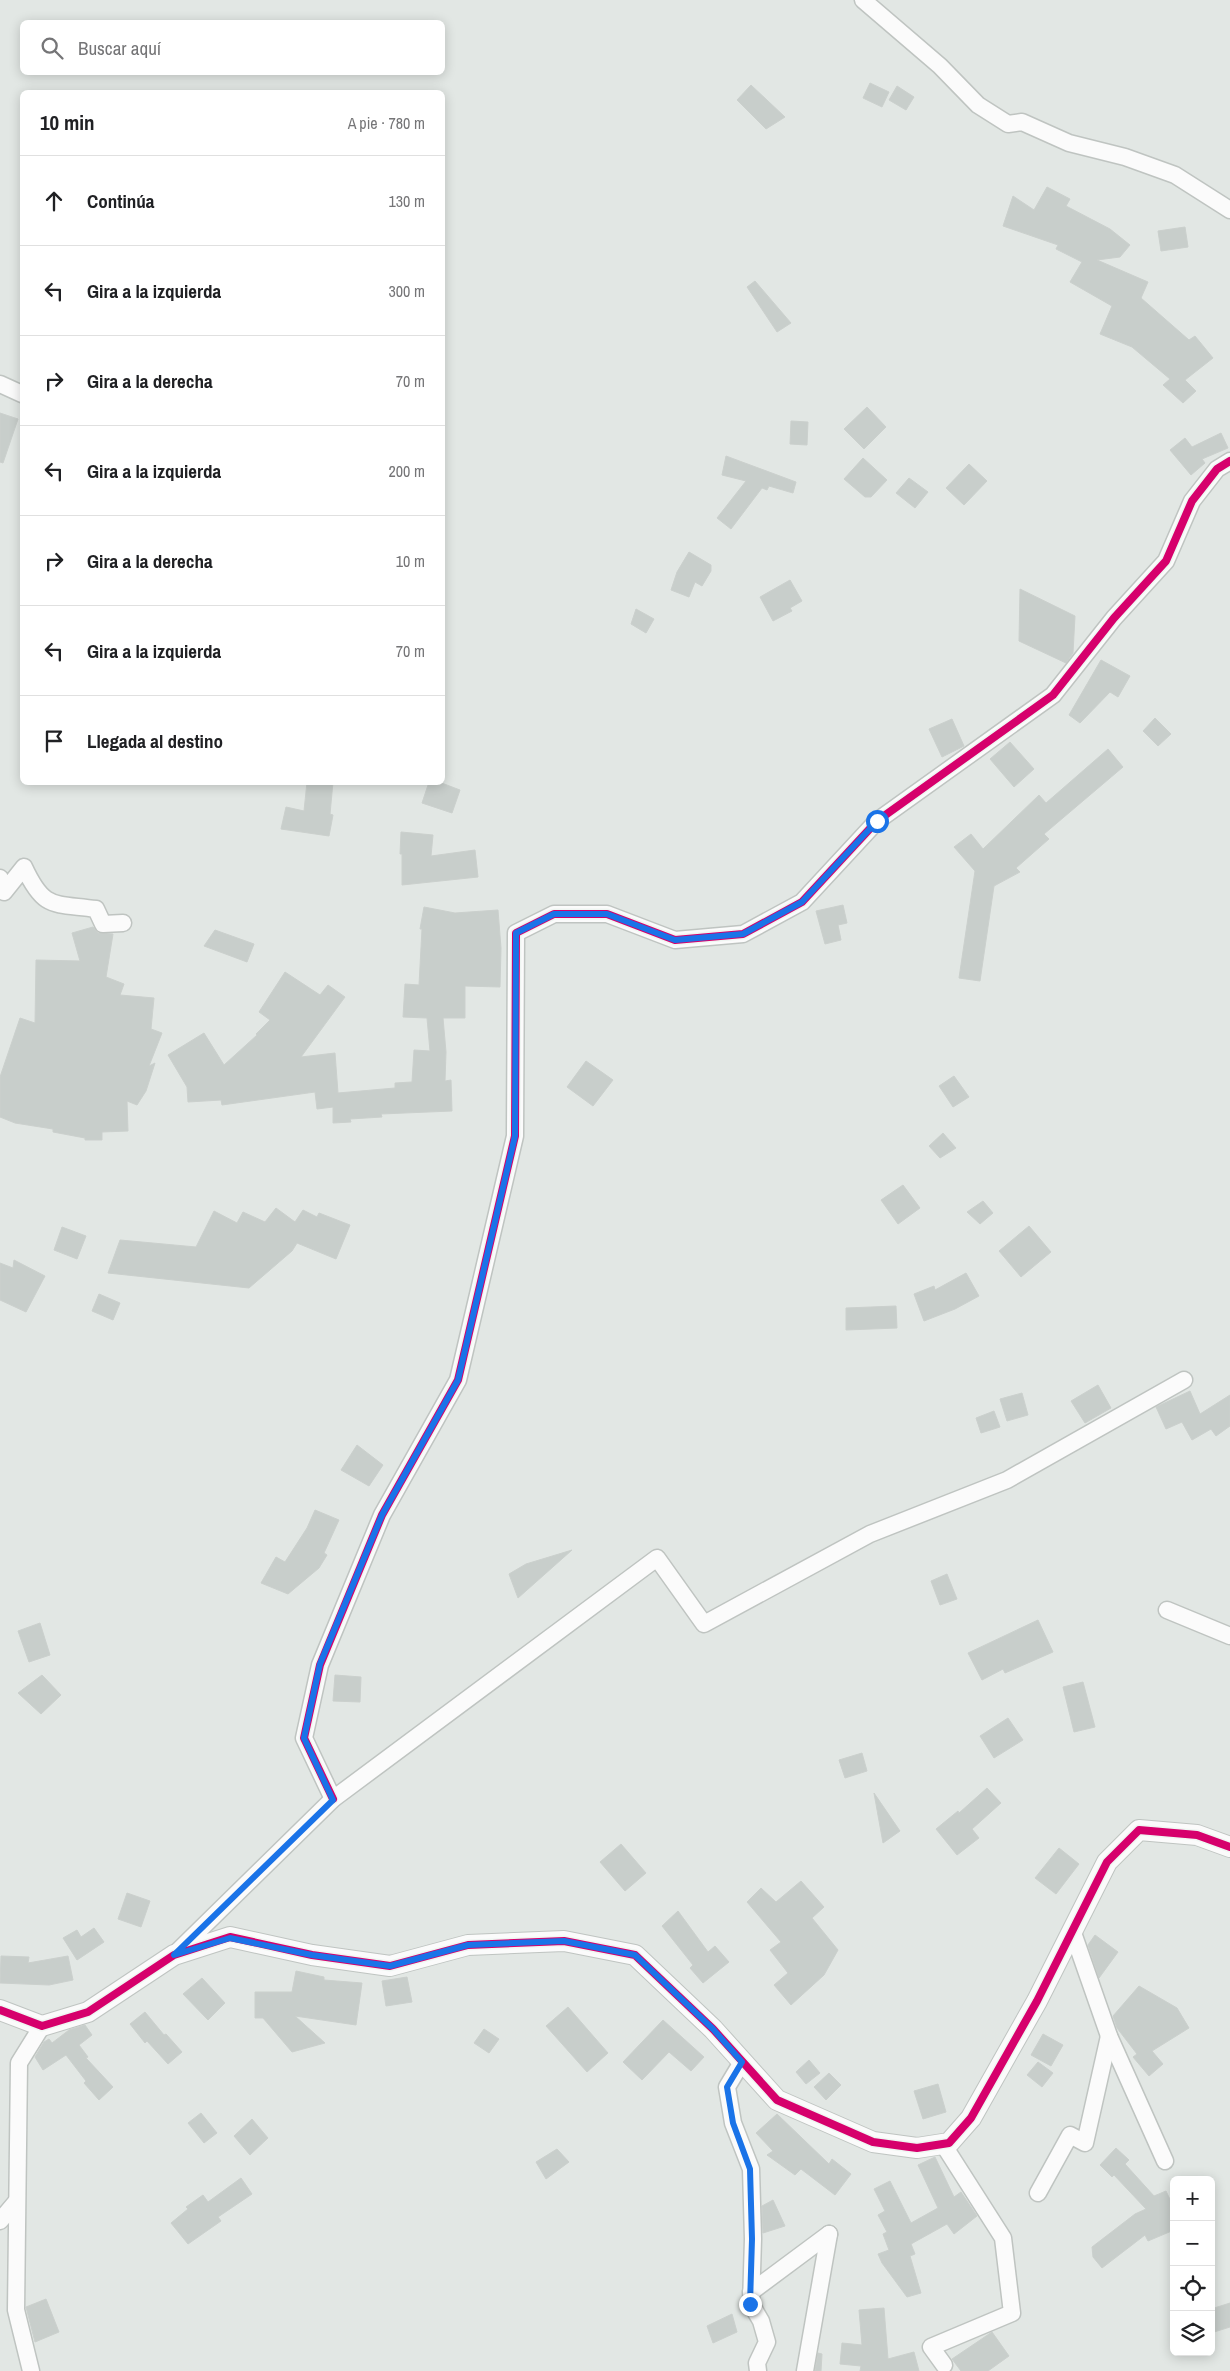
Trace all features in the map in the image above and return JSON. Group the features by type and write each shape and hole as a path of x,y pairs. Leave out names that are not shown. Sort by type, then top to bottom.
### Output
{"street":[{"path":"863,0 940,66 978,105 1008,124 1022,122 1068,143 1125,157 1175,175 1230,210"},
{"path":"0,384 20,393"},
{"path":"333,1800 304,1738 320,1664 382,1515 458,1380 515,1136 516,933 554,914 607,914 675,940 743,934 802,902 877,821 1053,695 1114,618 1166,561 1192,501 1217,469 1230,461"},
{"path":"0,878 4,892 24,867 34,888 47,902 96,909 103,924 123,923"},
{"path":"0,2010 42,2026 88,2012 174,1955 333,1800 657,1558 704,1624 870,1534 1007,1480 1184,1380"},
{"path":"1167,1610 1230,1636"},
{"path":"174,1955 230,1938 312,1955 390,1966 468,1945 564,1941 635,1955 713,2029 777,2100 873,2142 917,2148 949,2143 971,2118 1037,2001 1106,1862 1139,1830 1197,1835 1230,1846"},
{"path":"1072,1930 1109,2036 1165,2162"},
{"path":"31,2371 16,2310 19,2063 42,2026"},
{"path":"1038,2193 1070,2135 1085,2143 1109,2036"},
{"path":"742,2062 727,2087 733,2123 750,2169 752,2239 750,2304 762,2321 767,2342 758,2363 758,2371"},
{"path":"943,2144 1003,2238 1012,2313 931,2347 944,2365"},
{"path":"0,2221 16,2202"},
{"path":"751,2292 829,2234 804,2371"}],"building":[{"path":"870,83 889,92 882,107 863,98"},
{"path":"751,85 785,117 766,129 737,100"},
{"path":"897,86 914,97 906,110 889,100"},
{"path":"1047,187 1070,199 1066,206 1110,229 1130,245 1120,257 1097,260 1148,282 1141,298 1189,340 1195,336 1213,358 1185,380 1196,391 1183,403 1163,385 1170,379 1132,347 1100,334 1112,306 1070,282 1082,262 1056,249 1058,245 1003,226 1013,196 1034,210"},
{"path":"1185,227 1188,247 1161,251 1158,231"},
{"path":"755,281 791,323 777,332 747,287"},
{"path":"867,407 886,427 864,449 844,429"},
{"path":"0,413 18,419 3,463 0,462"},
{"path":"791,421 808,422 807,445 790,444"},
{"path":"1221,433 1228,448 1202,459 1205,463 1191,475 1170,450 1185,438 1192,447"},
{"path":"726,456 796,482 793,493 769,486 767,490 762,488 731,529 717,518 746,481 722,475"},
{"path":"863,458 887,480 871,497 865,497 844,479"},
{"path":"969,464 987,481 964,505 946,488"},
{"path":"909,478 928,492 915,508 896,493"},
{"path":"689,552 711,565 711,571 702,586 695,582 689,597 671,590 677,572"},
{"path":"790,580 802,601 790,608 792,611 773,621 760,597"},
{"path":"1020,589 1075,616 1073,653 1066,663 1019,641"},
{"path":"636,609 654,619 646,633 631,624"},
{"path":"1101,660 1130,676 1118,697 1110,692 1080,723 1069,715"},
{"path":"1155,718 1171,734 1158,746 1143,731"},
{"path":"952,719 964,746 942,757 929,729"},
{"path":"1010,742 1034,769 1014,787 990,759"},
{"path":"1108,749 1123,767 1044,834 1049,839 1016,868 1020,872 994,886 980,981 959,978 975,871 954,847 971,834 983,849 1039,795 1046,803"},
{"path":"445,784 460,790 452,813 422,803 428,785"},
{"path":"307,785 333,785 330,814 333,815 329,836 281,829 286,807 304,811"},
{"path":"401,832 433,835 431,856 475,850 478,877 402,885"},
{"path":"843,905 847,923 838,925 841,940 825,944 816,911"},
{"path":"424,907 455,913 498,910 501,948 500,987 465,986 465,1018 443,1018 446,1052 445,1081 451,1080 452,1111 381,1114 382,1117 350,1119 351,1122 333,1123 333,1107 317,1109 315,1092 222,1105 221,1100 188,1102 187,1087 168,1055 204,1033 224,1065 257,1035 270,1020 259,1012 285,972 320,995 328,985 345,997 301,1057 335,1053 338,1093 395,1088 395,1083 412,1082 414,1050 430,1051 427,1018 403,1017 405,984 419,985 422,929 420,929"},
{"path":"93,927 98,933 113,934 106,977 124,984 120,995 154,998 151,1029 162,1033 149,1066 155,1063 146,1091 137,1105 127,1101 128,1131 102,1132 102,1140 85,1140 85,1138 53,1132 53,1129 15,1123 0,1117 0,1077 20,1018 35,1023 36,960 80,961 72,933"},
{"path":"215,930 254,944 247,962 204,946"},
{"path":"586,1061 613,1080 593,1106 567,1087"},
{"path":"954,1076 969,1097 953,1107 939,1086"},
{"path":"943,1133 956,1148 940,1158 929,1146"},
{"path":"903,1185 920,1208 898,1224 881,1200"},
{"path":"983,1201 993,1213 980,1224 967,1212"},
{"path":"276,1208 295,1222 303,1210 317,1217 319,1213 350,1225 336,1259 297,1243 292,1251 249,1288 108,1273 120,1240 196,1247 214,1211 237,1223 243,1212 265,1222"},
{"path":"1029,1226 1051,1252 1021,1277 999,1251"},
{"path":"62,1227 86,1236 77,1259 54,1250"},
{"path":"14,1260 45,1276 26,1312 0,1300 0,1263 13,1268"},
{"path":"966,1273 979,1296 955,1309 924,1321 914,1294 934,1286 935,1290"},
{"path":"99,1294 120,1303 113,1320 92,1311"},
{"path":"896,1306 897,1328 846,1330 846,1308"},
{"path":"1098,1385 1111,1408 1085,1423 1071,1401"},
{"path":"1190,1391 1200,1414 1230,1395 1230,1426 1216,1436 1211,1429 1192,1440 1182,1422 1166,1429 1156,1407"},
{"path":"1022,1393 1028,1415 1007,1421 1000,1399"},
{"path":"994,1411 1000,1427 981,1433 976,1418"},
{"path":"357,1445 383,1465 369,1486 341,1470"},
{"path":"315,1510 339,1520 324,1553 327,1555 319,1568 288,1594 261,1583 276,1557 285,1562 307,1528"},
{"path":"572,1550 518,1598 509,1574 526,1564"},
{"path":"947,1574 957,1599 940,1605 931,1581"},
{"path":"1038,1620 1053,1652 1005,1673 1003,1669 982,1680 968,1653"},
{"path":"40,1623 50,1655 29,1662 18,1631"},
{"path":"42,1675 61,1695 41,1714 18,1693"},
{"path":"335,1675 361,1677 360,1702 333,1701"},
{"path":"1083,1682 1095,1727 1074,1732 1063,1687"},
{"path":"1008,1718 1023,1740 994,1758 980,1736"},
{"path":"862,1753 867,1771 845,1778 839,1760"},
{"path":"987,1788 1001,1803 972,1829 979,1838 957,1855 936,1829 958,1811 959,1813"},
{"path":"874,1793 900,1831 883,1843"},
{"path":"621,1844 646,1873 625,1891 600,1862"},
{"path":"1059,1848 1079,1864 1056,1894 1035,1878"},
{"path":"801,1881 824,1907 812,1918 838,1950 824,1975 791,2005 774,1985 788,1973 770,1950 781,1942 747,1902 761,1888 776,1902"},
{"path":"127,1893 150,1901 141,1927 118,1919"},
{"path":"678,1911 708,1952 715,1946 729,1962 703,1983 690,1968 693,1965 662,1926"},
{"path":"94,1928 104,1942 77,1960 63,1938 77,1930 81,1937"},
{"path":"1095,1935 1118,1952 1099,1978 1088,1945"},
{"path":"1,1956 29,1957 28,1963 68,1956 73,1980 49,1985 0,1983"},
{"path":"296,1971 324,1977 324,1980 362,1983 356,2025 295,2016 325,2043 292,2052 263,2018 255,2018 255,1992 292,1992"},
{"path":"407,1977 412,2002 386,2006 382,1981"},
{"path":"202,1978 225,2003 208,2020 183,1994"},
{"path":"1139,1986 1177,2008 1189,2028 1152,2051 1163,2064 1149,2076 1133,2057 1137,2054 1117,2028 1113,2016"},
{"path":"568,2007 608,2053 587,2072 546,2026"},
{"path":"145,2012 164,2035 166,2034 182,2052 168,2064 147,2041 145,2043 130,2024"},
{"path":"663,2020 704,2057 691,2071 669,2052 642,2080 623,2062"},
{"path":"85,2025 92,2035 79,2045 88,2057 86,2058 113,2087 99,2100 84,2083 86,2081 66,2055 43,2070 35,2057 44,2042 49,2039 52,2043 69,2030"},
{"path":"484,2029 499,2039 489,2053 474,2043"},
{"path":"1043,2034 1063,2045 1051,2066 1031,2055"},
{"path":"809,2060 820,2073 806,2084 796,2072"},
{"path":"1038,2062 1053,2073 1042,2087 1027,2075"},
{"path":"829,2073 841,2085 826,2100 814,2087"},
{"path":"938,2084 946,2112 923,2119 914,2091"},
{"path":"201,2113 217,2133 204,2143 188,2123"},
{"path":"777,2114 829,2164 832,2159 851,2174 835,2195 801,2169 795,2175 767,2155 773,2151 756,2133"},
{"path":"252,2119 268,2138 250,2155 234,2136"},
{"path":"1116,2148 1129,2160 1125,2164 1154,2196 1166,2191 1170,2200 1170,2232 1148,2241 1145,2235 1102,2268 1093,2257 1092,2247 1135,2214 1146,2209 1114,2175 1112,2177 1100,2165"},
{"path":"557,2149 569,2162 546,2179 536,2162"},
{"path":"935,2157 954,2197 961,2192 977,2216 954,2234 947,2224 911,2244 915,2254 910,2256 921,2293 907,2297 882,2263 878,2254 889,2250 883,2234 887,2232 878,2215 885,2211 874,2189 890,2181 911,2223 938,2208 918,2165"},
{"path":"241,2178 252,2194 218,2217 221,2221 188,2244 171,2223 188,2209 186,2207 203,2195 208,2202"},
{"path":"773,2200 785,2226 763,2233 762,2206"},
{"path":"46,2299 59,2332 35,2342 26,2307"},
{"path":"1230,2303 1230,2327 1215,2332 1215,2308"},
{"path":"884,2308 888,2359 914,2352 919,2371 860,2371 861,2366 840,2364 842,2343 862,2345 859,2310"},
{"path":"732,2314 737,2332 713,2343 707,2326"},
{"path":"992,2332 1009,2356 988,2371 961,2371 952,2359"},
{"path":"818,2353 822,2354 821,2371 815,2371"}],"cycle path":[{"path":"333,1799 304,1738 320,1665 382,1515 458,1380 515,1136 516,933 554,914 607,914 675,940 743,934 802,902 877,821 1053,695 1114,618 1166,561 1192,501 1217,469 1230,461"},
{"path":"0,2010 42,2026 88,2012 174,1955 230,1937 312,1955 390,1966 468,1945 564,1941 635,1955 713,2029 777,2100 873,2142 917,2148 949,2143 971,2118 1037,2001 1107,1862 1139,1830 1197,1835 1230,1847"}],"route":[{"path":"750,2304 752,2239 750,2169 733,2123 727,2087 742,2062 713,2029 635,1955 564,1941 468,1945 390,1966 312,1955 230,1938 174,1955 333,1800 304,1738 320,1664 382,1515 458,1380 515,1136 516,933 554,914 607,914 675,940 743,934 802,902 877,821"}]}
